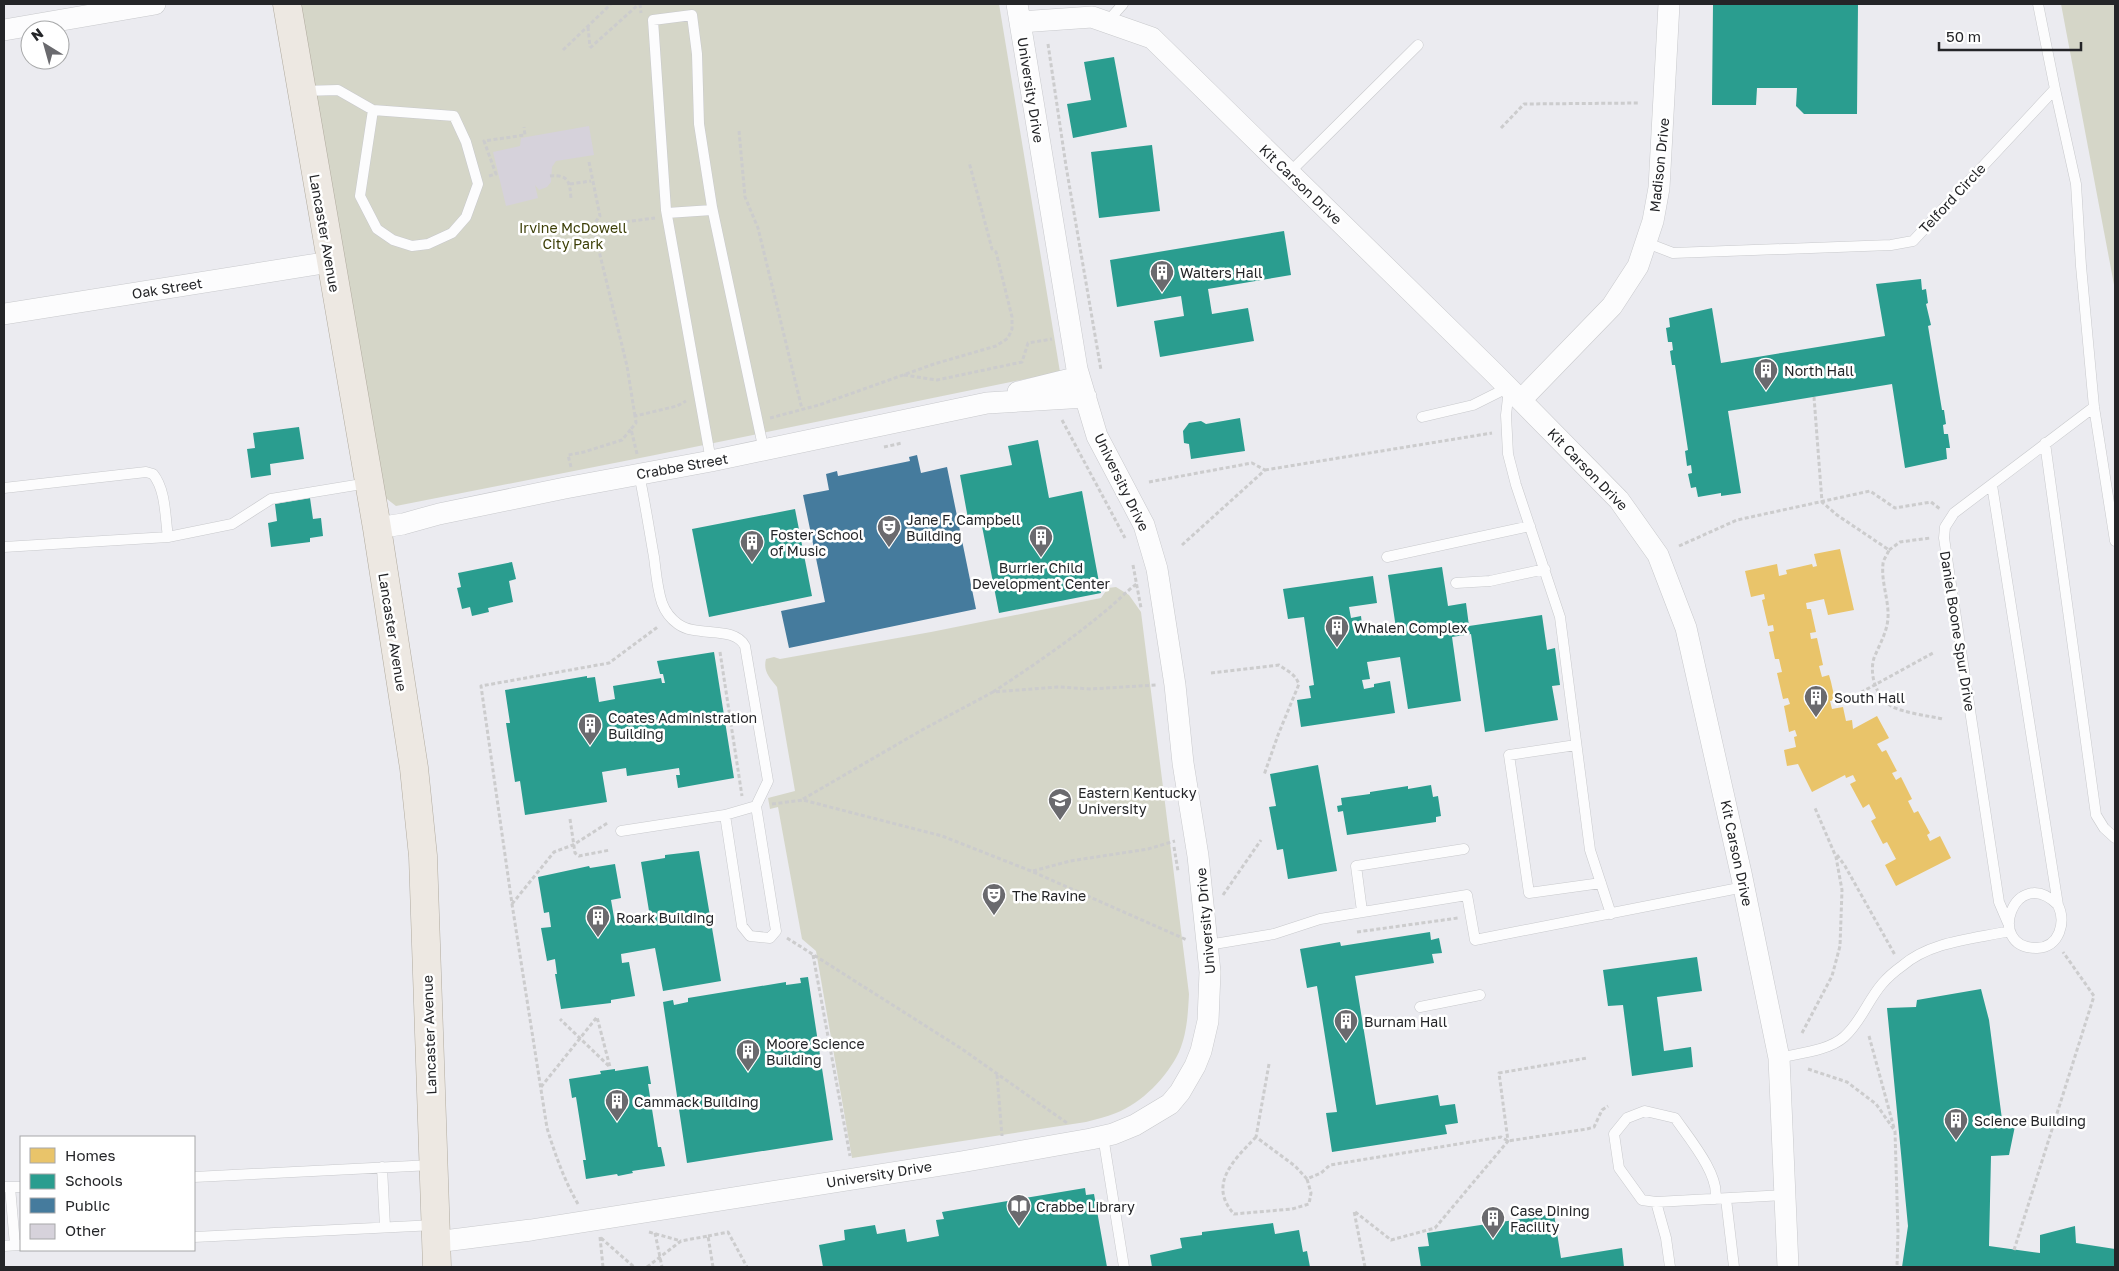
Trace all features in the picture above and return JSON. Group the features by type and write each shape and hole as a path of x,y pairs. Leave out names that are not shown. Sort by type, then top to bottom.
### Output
{"main road":[{"name":"Lancaster Avenue","path":"287,4 377,528 414,768 423,856 436,1245"}],"street":[{"path":"4,30 155,4"},
{"name":"Madison Drive","path":"1515,394 1612,306 1632,276 1646,243 1653,221 1660,180 1669,4"},
{"name":"Kit Carson Drive","path":"1019,13 1092,17 1152,38 1515,394 1619,500 1658,555 1686,628 1744,887 1779,1058 1788,1267"},
{"name":"University Drive","path":"436,1245 484,1237 594,1228 1103,1136 1135,1125 1170,1104 1192,1073 1201,1051 1208,1021 1210,989 1202,948 1195,835 1183,763 1175,684 1157,569 1144,525 1097,436 1079,377 1019,13"},
{"name":"Oak Street","path":"4,314 330,262"},
{"name":"Crabbe Street","path":"987,404 1008,394 1079,377"},
{"name":"Crabbe Street","path":"377,528 638,464 711,461 987,404 1086,397"}],"lane":[{"path":"1107,22 1123,4"},
{"path":"2038,4 2076,184 2094,407 2115,541"},
{"path":"711,461 698,397 667,213 653,20 692,16 697,54 699,124 712,210 764,450"},
{"path":"1289,173 1418,45"},
{"name":"Telford Circle","path":"1646,243 1673,253 1891,245 1913,241 2055,89"},
{"path":"301,90 338,90 373,110 454,116 466,142 478,184 466,217 452,234 428,244 412,246 393,240 377,229 360,196 373,110"},
{"path":"667,213 712,210"},
{"path":"1422,417 1515,394"},
{"path":"1515,394 1506,415 1508,454 1516,485 1560,617 1590,850 1611,914"},
{"name":"Daniel Boone Spur Drive","path":"2009,927 2000,902 1944,538 1945,527 1954,513 2094,407"},
{"path":"2045,443 2096,815 2104,828 2115,838"},
{"path":"638,464 659,590 666,610 679,624 688,629 698,632 727,634 736,638 745,646 768,781 756,806 776,931 770,938 750,936 742,926 725,814"},
{"path":"4,488 146,472 153,474 158,481 168,537"},
{"path":"4,547 168,537 232,524 271,499 369,483"},
{"path":"1992,485 2058,905 2062,913 2063,922 2056,939 2040,948 2022,945 2015,939 2009,927 2012,906 2026,895 2035,893 2044,895 2058,905"},
{"path":"1386,557 1530,526"},
{"path":"1456,583 1490,582 1545,570"},
{"path":"1576,745 1509,755 1529,893 1600,882"},
{"path":"621,832 725,814 756,806"},
{"path":"1362,911 1356,866 1464,849"},
{"path":"1202,948 1274,934 1320,919 1467,895 1475,940 1744,887"},
{"path":"1779,1058 1827,1046 1844,1037 1862,1015 1881,984 1903,964 1917,956 1945,944 2009,927"},
{"path":"1420,1007 1480,995"},
{"path":"1734,1267 1720,1199 1708,1167 1675,1118 1645,1111 1627,1118 1614,1134 1619,1168 1642,1200 1656,1202 1720,1199 1785,1195"},
{"path":"1103,1136 1124,1267"},
{"path":"195,1177 434,1164"},
{"path":"382,1167 385,1227"},
{"path":"4,1246 18,1245 12,1187"},
{"path":"1656,1202 1666,1238 1670,1267"},
{"path":"195,1237 385,1227 436,1245"}],"path":[{"path":"563,50 611,4"},
{"path":"588,27 590,48 639,4"},
{"path":"1048,44 1066,166 1101,370"},
{"path":"1501,128 1524,104 1640,103"},
{"path":"483,177 496,174 484,141 525,135 524,127"},
{"path":"739,131 745,197 758,228 802,409"},
{"path":"571,467 568,455 622,440 636,423 626,359 593,226 600,216 589,162"},
{"path":"758,421 819,405 934,364 996,346 1008,338 1012,329 1012,317 996,252 992,249 969,162"},
{"path":"550,176 558,175 570,184 592,181"},
{"path":"570,184 571,199"},
{"path":"593,226 656,217"},
{"path":"903,375 937,380 1022,362 1028,343 1052,339"},
{"path":"1814,397 1822,502 1837,515 1889,550"},
{"path":"635,416 677,406"},
{"path":"1062,420 1127,544"},
{"path":"631,429 638,464"},
{"path":"1182,546 1265,470 1492,433"},
{"path":"1149,482 1252,463 1265,470"},
{"path":"1679,546 1737,520 1870,491 1895,508 1931,502 1951,518"},
{"path":"1943,719 1891,706 1878,691 1872,675 1874,659 1888,621 1888,602 1882,563 1889,550 1900,542 1922,538 1944,538"},
{"path":"1133,560 1142,611"},
{"path":"802,800 922,730 993,692 1052,653 1105,612 1124,593 1157,569"},
{"path":"634,1267 594,1228 570,1190 555,1155 547,1128 512,904 481,686 609,663 659,626"},
{"path":"720,652 742,796"},
{"path":"1838,706 1933,654"},
{"path":"1211,673 1279,666 1296,678 1299,684 1264,775"},
{"path":"1153,676 1156,694"},
{"path":"993,692 1144,685"},
{"path":"756,806 802,800 942,836 1031,872 1202,948"},
{"path":"1802,1033 1832,976 1840,946 1842,890 1836,857 1815,808"},
{"path":"570,819 575,854 579,856 610,850"},
{"path":"512,904 554,852 573,845 610,821"},
{"path":"1172,832 1178,874"},
{"path":"1031,872 1070,861 1148,849 1195,835"},
{"path":"1220,898 1261,840"},
{"path":"1833,850 1845,866 1898,958"},
{"path":"1357,932 1471,916"},
{"path":"1186,930 1187,940"},
{"path":"776,931 962,1049 1057,1116"},
{"path":"1187,940 1202,948"},
{"path":"2014,1250 2094,996 2063,952"},
{"path":"813,954 850,1156"},
{"path":"540,1087 579,1038 596,1017 610,1067 579,1038 560,1020"},
{"path":"1869,1036 1895,1131 1898,1232 1897,1267"},
{"path":"1365,1267 1354,1211 1390,1240 1435,1228 1508,1141 1499,1073 1588,1058"},
{"path":"1256,1137 1295,1166 1307,1179 1311,1193 1309,1204 1292,1209 1234,1214 1227,1207 1222,1193 1225,1174 1233,1161 1256,1137 1269,1064"},
{"path":"1808,1069 1847,1082 1876,1104 1895,1131"},
{"path":"997,1074 1002,1138"},
{"path":"1307,1179 1321,1173 1330,1165 1501,1137 1508,1141 1587,1129 1594,1126 1602,1110 1608,1106"},
{"path":"594,1228 603,1267"},
{"path":"647,1267 681,1241 728,1232 747,1267"},
{"path":"655,1233 662,1267"},
{"path":"708,1236 713,1267"}],"green space":[{"name":"Irvine McDowell City Park","path":"298,4 999,4 1060,372 396,506 378,492"},
{"path":"2061,4 2115,4 2115,290"},
{"name":"The Ravine","path":"1116,587 1129,595 1141,612 1189,994 1188,1016 1179,1052 1168,1071 1153,1088 1126,1109 1108,1116 1086,1122 852,1158 816,951 802,939 778,807 770,809 768,798 795,791 777,687 766,670 766,659 774,657 780,659 931,632 1101,598 1108,588"}],"building: Homes":[{"name":"South Hall","path":"1840,549 1854,610 1828,615 1824,599 1806,603 1807,609 1811,609 1816,632 1810,633 1811,639 1817,638 1823,665 1819,666 1822,677 1829,675 1831,682 1835,700 1830,701 1832,709 1843,707 1846,721 1852,720 1853,729 1877,716 1889,738 1877,744 1882,752 1886,750 1897,771 1892,773 1896,780 1901,777 1912,799 1908,801 1914,813 1918,811 1930,833 1927,835 1930,841 1940,836 1951,858 1896,886 1885,865 1896,859 1887,842 1883,844 1871,821 1876,818 1869,804 1863,808 1850,784 1856,781 1853,775 1846,778 1845,775 1812,792 1798,764 1787,766 1784,750 1796,747 1794,737 1797,736 1795,730 1789,732 1784,706 1790,704 1788,698 1783,699 1777,673 1782,672 1779,659 1775,659 1769,632 1774,631 1773,625 1768,626 1762,600 1765,599 1764,594 1751,597 1745,571 1777,564 1779,576 1787,574 1786,570 1812,564 1813,567 1817,566 1814,554"}],"building: Schools":[{"path":"1713,4 1858,4 1857,114 1804,114 1796,106 1797,88 1757,88 1756,105 1712,105"},
{"path":"1114,57 1127,127 1073,138 1067,104 1091,100 1084,62"},
{"path":"1152,145 1160,211 1099,218 1091,152"},
{"name":"Walters Hall","path":"1284,231 1291,275 1208,289 1212,314 1248,308 1254,341 1160,357 1154,321 1184,316 1181,296 1117,307 1110,260"},
{"name":"North Hall","path":"1921,279 1922,290 1926,289 1928,303 1926,304 1931,325 1928,326 1942,410 1944,410 1946,424 1943,425 1944,434 1948,434 1950,448 1946,448 1947,459 1905,468 1892,384 1728,411 1741,493 1721,496 1721,493 1698,497 1696,487 1691,488 1688,474 1692,473 1691,465 1687,466 1685,451 1688,450 1675,365 1672,365 1670,351 1673,350 1672,342 1668,342 1666,328 1670,327 1669,318 1712,308 1721,363 1885,336 1876,284"},
{"path":"1240,418 1245,451 1191,459 1189,444 1184,443 1183,431 1189,423 1201,421 1206,424"},
{"path":"299,427 304,459 270,464 271,475 251,478 247,449 255,448 253,433"},
{"name":"Burrier Child Development Center","path":"1038,440 1049,498 1082,491 1101,593 999,613 981,521 969,524 960,475 1012,465 1008,446"},
{"path":"310,498 313,519 321,518 323,536 310,538 310,542 271,547 268,523 277,521 275,504"},
{"name":"Foster School of Music","path":"795,509 812,596 709,617 692,529"},
{"path":"512,562 516,579 509,581 513,602 488,608 489,612 472,616 470,607 462,609 457,588 461,587 458,573"},
{"path":"1442,567 1448,606 1466,603 1469,626 1542,615 1547,650 1555,648 1560,685 1552,686 1558,720 1485,732 1471,634 1452,637 1461,701 1408,709 1400,657 1367,662 1370,679 1362,680 1364,689 1374,687 1374,684 1390,681 1395,713 1301,727 1297,700 1311,698 1309,686 1314,685 1304,617 1288,619 1283,589 1373,576 1377,603 1349,607 1351,618 1361,616 1363,633 1396,628 1388,575"},
{"name":"Coates Administration Building","path":"714,652 734,778 678,788 676,775 680,775 679,768 627,776 626,768 602,772 607,802 525,815 520,781 515,782 506,723 510,723 505,690 587,676 587,678 595,677 599,702 615,699 613,686 661,678 662,683 665,683 663,674 660,674 657,661"},
{"path":"1318,765 1337,871 1288,879 1283,849 1277,850 1269,807 1276,806 1270,774"},
{"path":"1431,785 1433,797 1438,796 1441,816 1436,817 1436,822 1347,835 1343,811 1338,812 1337,806 1342,805 1341,798 1408,786 1408,789"},
{"path":"699,851 721,981 663,991 655,948 621,954 622,963 629,962 635,996 611,1000 611,1003 561,1009 555,974 557,974 555,959 547,961 541,928 551,927 549,912 544,913 538,877 589,866 590,868 615,864 621,898 611,900 615,923 650,917 641,862 665,858 665,855"},
{"name":"Burnam Hall","path":"1430,932 1431,940 1439,938 1442,953 1432,954 1434,963 1355,976 1376,1105 1438,1095 1440,1106 1455,1104 1458,1123 1445,1125 1447,1134 1332,1152 1326,1113 1337,1112 1317,986 1307,988 1300,949 1340,942 1341,946"},
{"path":"1697,957 1702,991 1657,997 1664,1051 1691,1047 1693,1067 1632,1076 1623,1005 1608,1006 1603,970"},
{"name":"Moore Science Building","path":"808,977 833,1140 687,1163 663,1002 673,1000 674,1005 688,1002 688,998 786,982 786,985 801,983 800,978"},
{"name":"Science Building","path":"1981,989 1989,1020 2003,1127 2015,1126 2009,1155 1991,1156 1989,1246 2040,1253 2040,1235 2075,1226 2076,1243 2115,1249 2115,1267 1902,1267 1908,1226 1887,1008 1916,1007 1917,1000"},
{"name":"Cammack Building","path":"648,1066 651,1084 648,1084 658,1147 661,1147 665,1166 632,1171 633,1173 618,1176 617,1174 586,1179 583,1160 586,1160 576,1097 572,1098 569,1079 601,1074 600,1071 615,1069 615,1071"},
{"name":"Crabbe Library","path":"1085,1188 1086,1195 1094,1194 1107,1267 823,1267 819,1245 845,1240 844,1230 875,1225 877,1234 905,1229 907,1242 939,1236 936,1220 944,1219 942,1212"},
{"name":"Case Dining Facility","path":"1554,1214 1561,1258 1622,1248 1624,1267 1421,1267 1418,1247 1429,1246 1427,1233"},
{"path":"1273,1223 1275,1234 1299,1230 1303,1252 1307,1251 1310,1267 1152,1267 1150,1255 1182,1248 1180,1238 1202,1235 1202,1232"}],"building: Public":[{"name":"Jane F. Campbell Building","path":"917,455 921,473 947,467 976,609 789,648 781,611 825,602 803,495 829,490 826,474 837,471 838,476 910,461 909,457"}],"building: Other":[{"path":"589,126 594,155 556,161 552,167 551,182 547,187 539,190 535,185 538,198 506,206 493,152 520,146 521,138"}],"place":[{"name":"Walters Hall","path":"1162,293"},
{"name":"North Hall","path":"1766,391"},
{"name":"Jane F. Campbell Building","path":"889,548"},
{"name":"Burrier Child Development Center","path":"1041,558"},
{"name":"Foster School of Music","path":"752,563"},
{"name":"Whalen Complex","path":"1337,648"},
{"name":"South Hall","path":"1816,718"},
{"name":"Coates Administration Building","path":"590,746"},
{"name":"Eastern Kentucky University","path":"1060,821"},
{"name":"The Ravine","path":"994,916"},
{"name":"Roark Building","path":"598,938"},
{"name":"Burnam Hall","path":"1346,1042"},
{"name":"Moore Science Building","path":"748,1072"},
{"name":"Cammack Building","path":"617,1122"},
{"name":"Science Building","path":"1956,1141"},
{"name":"Crabbe Library","path":"1019,1227"},
{"name":"Case Dining Facility","path":"1493,1239"}]}
